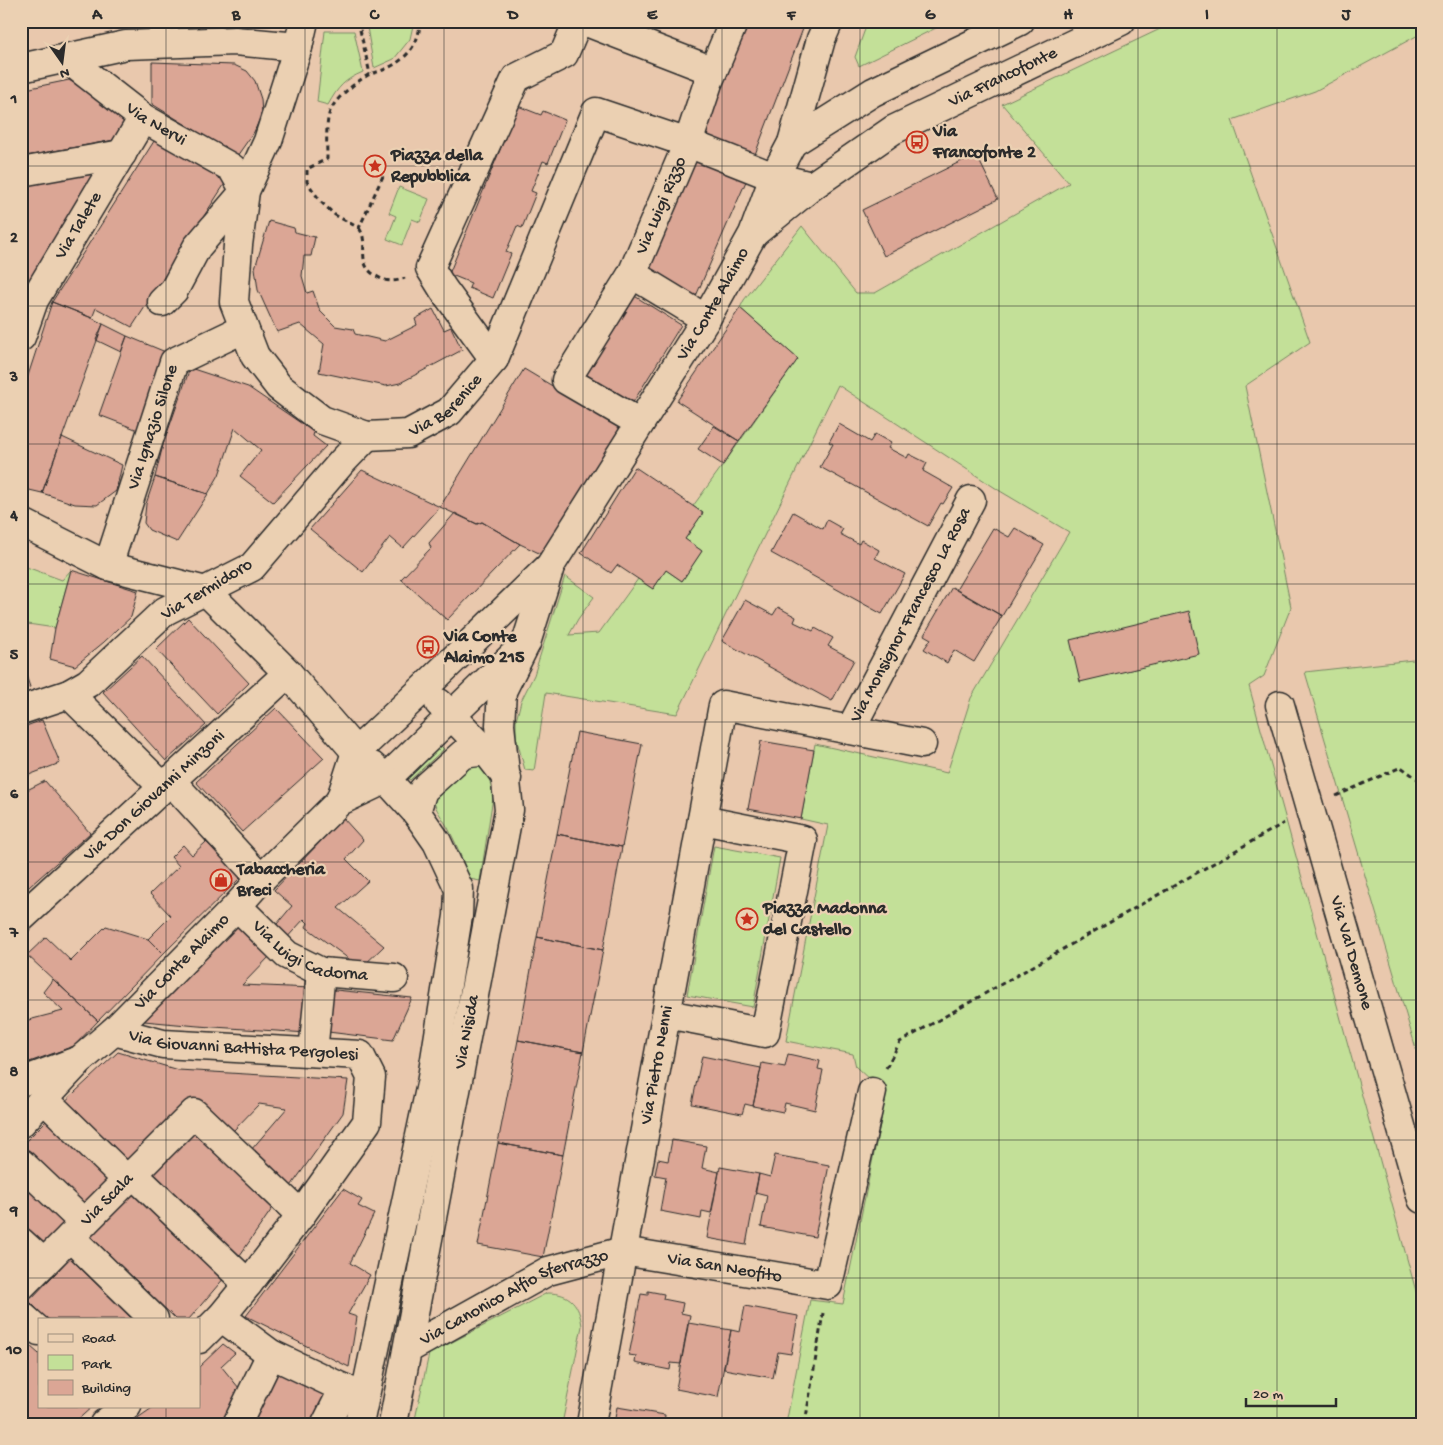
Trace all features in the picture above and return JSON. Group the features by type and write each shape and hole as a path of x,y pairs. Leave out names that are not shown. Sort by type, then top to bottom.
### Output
{"street":[{"path":"494,359 430,268 516,78 564,54 578,21"},
{"path":"584,21 634,30 713,71"},
{"name":"Via Luigi Rizzo","path":"640,423 566,380 632,274 688,143 708,83 734,21"},
{"name":"Via Conte Alaimo","path":"550,566 706,319 753,234 774,177 792,143 821,39 829,21"},
{"path":"792,143 873,92 1020,21"},
{"name":"Via Francofonte","path":"753,234 812,186 892,130 1121,21"},
{"path":"21,68 126,45 235,41 301,34"},
{"name":"Via Berenice","path":"301,34 268,141 245,192 238,245 234,302 255,356 279,387 322,420 367,436 408,434 449,412 494,359 596,112 688,143"},
{"name":"Via Nervi","path":"66,58 143,118 232,168 245,192"},
{"name":"Via Talete","path":"21,337 34,300 143,118"},
{"path":"688,143 774,177 812,186"},
{"path":"21,172 122,154"},
{"path":"162,302 174,290 197,247 245,192"},
{"path":"632,274 706,319"},
{"name":"Via Ignazio Silone","path":"108,566 174,362 244,329"},
{"name":"Via Termidoro","path":"21,710 69,694 88,682 165,611 252,567 341,463 367,436"},
{"name":"Via Monsignor Francesco La Rosa","path":"850,730 971,500"},
{"path":"21,522 108,566 206,591"},
{"path":"340,801 356,752 550,566"},
{"name":"Via Nisida","path":"393,1424 509,810 500,725 502,691 526,643 550,566"},
{"name":"Via Nisida","path":"206,591 288,673 356,752 386,779 416,812 437,842 459,889 458,916 431,1084 356,1403 326,1424"},
{"path":"340,801 386,779 526,643"},
{"name":"Via Don Giovanni Minzoni","path":"21,918 288,673"},
{"path":"424,688 486,751 507,778"},
{"path":"69,694 167,783 262,879"},
{"name":"Via Val Demone","path":"1280,705 1422,1200"},
{"name":"Via Pietro Nenni","path":"591,1424 723,706 850,730"},
{"path":"850,730 922,744"},
{"path":"416,812 423,790 463,754 486,751"},
{"name":"Via Conte Alaimo","path":"21,1123 80,1060 114,1031 340,801"},
{"path":"667,1014 765,1033 803,840 702,820"},
{"name":"Via Luigi Cadorna","path":"237,906 287,955 321,972 394,978"},
{"path":"313,1052 321,972"},
{"name":"Via Giovanni Battista Pergolesi","path":"114,1031 162,1044 360,1055 371,1077 367,1122 248,1284 222,1317 200,1339"},
{"path":"21,1082 80,1060"},
{"path":"828,1285 872,1092"},
{"path":"44,1099 248,1284"},
{"name":"Via Scala","path":"21,1286 194,1113 301,1214"},
{"path":"21,1163 153,1318"},
{"path":"21,1242 44,1263"},
{"name":"Via Canonico Alfio Sferrazzo","path":"408,1349 548,1271 623,1251"},
{"name":"Via San Neofito","path":"623,1251 828,1285"},
{"path":"21,1315 38,1330"},
{"path":"222,1317 271,1354 356,1403"},
{"path":"237,1424 271,1354"}],"path":[{"path":"358,21 370,74"},
{"path":"420,21 416,42 403,60 370,74 355,84 341,96 331,110 327,127 326,159 307,169 307,182 321,202 335,215 359,228 362,233 364,264 370,274 385,281 402,280 420,270 430,268"},
{"path":"359,228 383,176"},
{"path":"872,1092 900,1042 1310,808 1401,767 1422,782"},
{"path":"805,1424 828,1285"}],"green space":[{"path":"397,21 414,21 410,39 394,59 374,68 367,27"},
{"path":"868,21 950,21 859,66 855,57"},
{"path":"1177,21 1422,21 1422,33 1315,91 1232,120 1310,342 1245,386 1291,607 1264,676 1249,686 1422,1313 1422,1424 786,1424 810,1300 843,1304 886,1095 856,1067 853,1054 786,1041 828,825 801,819 815,744 947,773 971,698 1069,532 1000,491 838,385 677,714 546,693 534,771 525,770 516,737 516,721 521,701 534,675 565,576 594,597 569,635 599,633 638,579 653,589 666,570 682,581 702,551 685,539 703,513 693,506 798,359 740,308 744,300 802,226 856,293 875,293 1069,183 1002,104"},
{"path":"325,31 354,31 363,72 342,85 328,105 317,102"},
{"path":"399,187 429,199 420,222 412,219 402,245 387,239 396,216 389,213"},
{"path":"21,565 62,580 71,570 55,628 21,623"},
{"path":"1422,659 1422,1069 1305,672"},
{"path":"439,744 444,749 410,780 405,776"},
{"path":"471,764 482,764 489,777 493,797 480,881 470,879 454,840 437,811 433,799"},
{"path":"714,846 780,858 753,1007 687,995"},
{"path":"547,1293 562,1295 572,1301 579,1312 582,1326 562,1424 414,1424 429,1354"}],"building":[{"path":"749,21 806,21 754,157 700,138 731,60"},
{"path":"152,62 234,65 247,71 255,81 261,99 262,114 254,132 237,156 152,104"},
{"path":"69,80 132,120 120,139 21,157 21,90"},
{"path":"518,106 541,115 543,111 565,120 548,163 543,161 531,191 536,193 522,228 517,226 506,252 511,254 493,298 469,288 471,283 449,274"},
{"path":"156,138 226,182 132,327 96,308 92,318 52,302"},
{"path":"976,154 998,199 884,256 862,210"},
{"path":"695,158 747,179 696,296 650,268"},
{"path":"94,174 21,301 21,186 23,184"},
{"path":"269,221 294,228 295,232 315,237 311,256 304,256 302,276 307,293 313,291 320,311 335,326 353,329 355,334 385,341 417,325 415,319 433,309 444,330 451,327 462,350 400,383 386,386 319,372 324,344 300,324 277,332 258,290 255,268"},
{"path":"633,295 681,325 632,404 584,375"},
{"path":"52,302 103,324 42,493 21,488 21,397"},
{"path":"740,308 798,359 739,441 677,401"},
{"path":"103,324 127,336 121,352 96,340"},
{"path":"127,336 168,353 138,430 99,415"},
{"path":"190,368 248,387 314,432 313,436 326,446 273,502 240,476 261,450 235,428 219,475 208,494 155,477 163,445"},
{"path":"524,369 621,427 541,554 482,522 477,524 440,507"},
{"path":"839,424 870,442 875,434 891,443 888,448 907,458 909,454 927,463 923,471 953,488 943,504 941,503 928,526 820,467 833,444 829,442"},
{"path":"714,426 739,441 723,465 698,449"},
{"path":"62,437 122,465 116,491 97,505 75,504 42,493"},
{"path":"635,467 703,513 685,539 702,551 682,581 666,570 653,589 617,565 611,573 581,553"},
{"path":"362,470 440,507 403,548 390,537 363,572 310,529"},
{"path":"155,477 208,494 177,542 149,530 144,523 146,504"},
{"path":"793,512 823,529 827,520 843,529 840,534 859,544 861,540 879,550 875,558 905,574 882,614 771,553"},
{"path":"455,513 477,524 482,522 520,544 447,620 401,579 431,548 429,543"},
{"path":"993,528 1009,537 1015,528 1044,545 1002,616 956,590"},
{"path":"71,570 138,591 131,617 75,666 50,659 55,628"},
{"path":"952,587 1002,616 974,662 954,650 947,663 924,649 931,639 924,635"},
{"path":"745,600 773,615 778,607 796,617 794,622 813,631 815,628 833,638 828,646 854,660 832,701 722,641"},
{"path":"1189,611 1199,654 1080,682 1070,640"},
{"path":"188,618 249,683 217,714 156,649"},
{"path":"142,656 206,725 166,761 103,692"},
{"path":"21,661 30,687 21,690"},
{"path":"276,708 324,758 242,832 196,782"},
{"path":"42,720 60,763 21,778 21,728"},
{"path":"577,732 642,744 622,847 557,834"},
{"path":"761,741 814,750 801,819 748,809"},
{"path":"45,781 90,833 21,894 21,793"},
{"path":"343,818 363,840 346,859 368,881 338,908 384,946 361,968 306,927 308,923 304,919 284,941 272,930 292,906 274,890"},
{"path":"557,834 622,847 603,950 537,937"},
{"path":"206,842 241,877 163,954 148,939 171,916 150,894 179,866 171,857 183,845 192,855"},
{"path":"242,922 272,954 242,985 311,988 308,1033 144,1021"},
{"path":"106,926 148,939 163,954 98,1021 27,955 46,937 71,961"},
{"path":"537,937 603,950 583,1052 518,1040"},
{"path":"53,979 98,1021 74,1046 21,1065 21,1022 63,1011 43,992"},
{"path":"326,989 412,998 393,1040 320,1031"},
{"path":"518,1040 583,1052 563,1155 498,1143"},
{"path":"118,1052 178,1070 348,1080 343,1113 289,1189 251,1150 287,1108 259,1104 233,1131 202,1101 189,1101 122,1169 60,1106"},
{"path":"788,1054 820,1061 818,1069 823,1070 815,1110 785,1103 783,1112 753,1106 762,1063 785,1067"},
{"path":"702,1056 761,1068 753,1106 745,1104 742,1114 692,1104"},
{"path":"52,1115 114,1176 80,1211 21,1155 21,1146"},
{"path":"196,1127 274,1206 238,1258 150,1173"},
{"path":"672,1140 706,1146 702,1168 719,1172 711,1213 702,1211 701,1219 660,1211 666,1177 655,1175 658,1159 668,1161"},
{"path":"498,1143 563,1155 543,1257 478,1245"},
{"path":"775,1155 829,1165 815,1237 761,1227 767,1195 755,1192 759,1174 770,1177"},
{"path":"720,1167 759,1174 746,1245 707,1238"},
{"path":"21,1172 72,1218 40,1253 21,1235"},
{"path":"343,1189 362,1200 358,1206 374,1214 350,1263 370,1275 348,1314 357,1317 349,1367 246,1316"},
{"path":"133,1190 225,1277 190,1318 175,1318 90,1236"},
{"path":"70,1258 131,1318 46,1318 29,1301"},
{"path":"648,1291 664,1294 663,1299 683,1303 681,1313 690,1315 681,1364 671,1363 670,1370 635,1363 636,1356 629,1355 641,1294 648,1295"},
{"path":"745,1306 798,1316 791,1354 778,1352 773,1378 724,1369 731,1330 740,1332"},
{"path":"688,1323 731,1330 718,1397 676,1389"},
{"path":"21,1338 38,1353 38,1408 91,1408 73,1424 28,1424 21,1416"},
{"path":"223,1344 235,1353 221,1366 239,1388 221,1424 129,1424 152,1408 200,1408 200,1366"},
{"path":"277,1372 328,1397 315,1424 250,1424"},
{"path":"617,1407 665,1415 664,1424 614,1424"}],"place":[{"name":"Via Francofonte 2","path":"917,142"},
{"name":"Piazza della Repubblica","path":"375,166"},
{"name":"Via Conte Alaimo 215","path":"428,647"},
{"name":"Tabaccheria Breci","path":"221,880"},
{"name":"Piazza Madonna del Castello","path":"747,919"}]}
